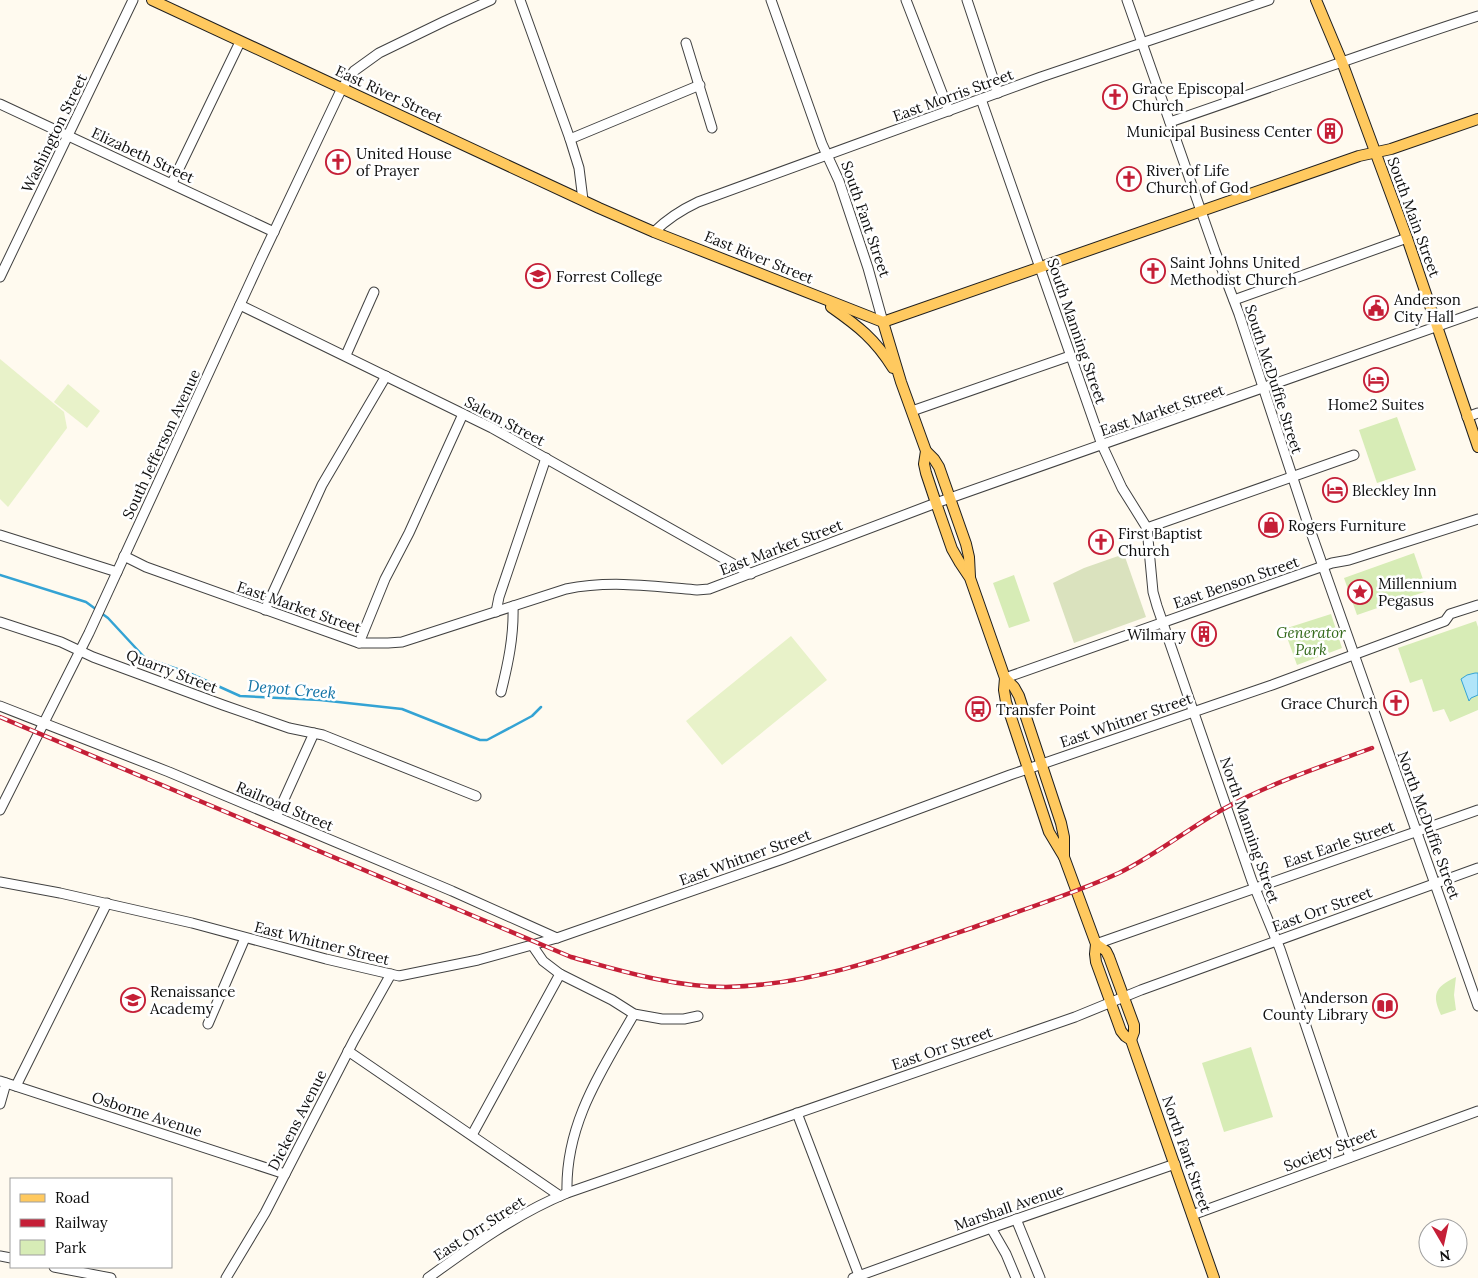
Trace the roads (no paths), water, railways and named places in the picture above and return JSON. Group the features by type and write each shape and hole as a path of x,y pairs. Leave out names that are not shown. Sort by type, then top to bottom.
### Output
{"main road":[{"name":"East River Street","path":"152,0 654,232 883,322"},
{"name":"South Main Street","path":"1316,0 1342,62 1407,238 1478,447"},
{"path":"883,322 1359,156 1391,149 1478,119"},
{"path":"818,297 864,330 873,340 901,382"},
{"name":"South Fant Street","path":"883,322 901,382 926,451 939,466 966,544 970,557 970,578"},
{"name":"South Fant Street","path":"926,451 924,464 926,473 952,549 970,578 1005,678 1006,702 1027,769"},
{"name":"South Fant Street","path":"1005,678 1020,696 1041,764"},
{"name":"North Fant Street","path":"1041,764 1061,823 1064,837 1064,857"},
{"name":"North Fant Street","path":"1027,769 1049,832 1064,857 1096,944 1096,962 1121,1030 1131,1040 1214,1278"},
{"name":"North Fant Street","path":"1096,944 1106,951 1110,957 1134,1025 1131,1040"}],"street":[{"name":"Washington Street","path":"0,277 133,0"},
{"name":"South Jefferson Avenue","path":"0,810 99,612 342,88 354,71 379,53 445,20 491,0"},
{"path":"520,0 570,139 579,168 583,200"},
{"name":"South Fant Street","path":"771,0 868,268 883,322"},
{"path":"907,0 949,111"},
{"path":"967,0 998,93"},
{"name":"South McDuffie Street","path":"1126,0 1234,300 1292,477 1354,654"},
{"name":"East Morris Street","path":"654,232 679,211 698,202 981,99 1269,0"},
{"path":"1170,122 1478,16"},
{"path":"172,183 240,42"},
{"path":"686,43 712,128"},
{"path":"570,139 700,85"},
{"name":"South Manning Street","path":"981,99 1102,445 1122,488 1147,528 1153,592 1193,711"},
{"name":"Elizabeth Street","path":"0,104 274,232"},
{"path":"1234,300 1407,238"},
{"path":"346,355 374,292"},
{"name":"Salem Street","path":"240,305 346,355 463,414 546,458 751,574"},
{"name":"East Market Street","path":"124,556 146,567 359,643 388,644 402,642 566,589 582,586 612,583 697,590 721,586 813,548 936,503 1478,312"},
{"path":"912,411 1070,356"},
{"path":"265,610 322,485 386,376"},
{"path":"1468,417 1478,413"},
{"path":"359,643 385,579 409,533 463,414"},
{"path":"1147,528 1354,455"},
{"path":"496,612 498,597 546,458"},
{"name":"East Benson Street","path":"1005,678 1323,566 1349,560 1478,519"},
{"path":"0,535 117,572"},
{"name":"East Whitner Street","path":"0,882 60,893 399,976 478,960 558,938 783,859 1041,764 1272,685 1445,621 1450,614 1478,604"},
{"path":"502,692 511,648 514,620 513,606"},
{"name":"Quarry Street","path":"0,622 61,642 80,651 223,705 289,728 323,735 476,796"},
{"name":"North McDuffie Street","path":"1354,654 1478,1006"},
{"name":"Railroad Street","path":"0,706 44,722 276,817 513,917 558,938"},
{"name":"North Manning Street","path":"1193,711 1255,888 1280,949 1350,1157"},
{"path":"276,817 314,733"},
{"name":"East Earle Street","path":"1096,944 1478,810"},
{"name":"East Orr Street","path":"428,1278 498,1228 563,1195 1111,1003 1478,868"},
{"path":"16,1086 106,904"},
{"path":"208,1024 245,938"},
{"path":"532,946 543,961 560,974 612,1000 634,1014 662,1019 684,1019 698,1016"},
{"name":"Dickens Avenue","path":"226,1278 265,1213 348,1052 391,974"},
{"path":"472,1135 560,974"},
{"path":"348,1052 563,1195 566,1170 577,1123 591,1090 634,1014"},
{"path":"0,1104 3,1082"},
{"name":"Osborne Avenue","path":"3,1082 285,1174"},
{"name":"Society Street","path":"1192,1214 1478,1111"},
{"path":"796,1113 857,1277"},
{"name":"Marshall Avenue","path":"857,1277 990,1228 1175,1164"},
{"path":"1016,1219 1040,1278"},
{"path":"990,1228 1006,1254 1016,1278"},
{"path":"59,1268 111,1278"}],"water":[{"path":"1478,673 1478,695 1469,701 1461,679"}],"waterway":[{"name":"Depot Creek","path":"0,575 86,602 108,618 145,658 189,673 240,696 320,700 402,709 480,740 487,740 532,716 541,707"}],"railway":[{"path":"0,717 571,957 628,973 667,981 726,987 792,980 857,966 1068,894 1119,873 1161,849 1201,822 1246,797 1372,748"}],"place":[{"name":"Grace Episcopal Church","path":"1115,97"},
{"name":"Municipal Business Center","path":"1330,131"},
{"name":"United House of Prayer","path":"338,162"},
{"name":"River of Life Church of God","path":"1129,179"},
{"name":"Saint Johns United Methodist Church","path":"1153,271"},
{"name":"Forrest College","path":"538,276"},
{"name":"Anderson City Hall","path":"1376,308"},
{"name":"Home2 Suites","path":"1376,380"},
{"name":"Bleckley Inn","path":"1335,490"},
{"name":"Rogers Furniture","path":"1271,525"},
{"name":"First Baptist Church","path":"1101,542"},
{"name":"Millennium Pegasus","path":"1360,592"},
{"name":"Wilmary","path":"1204,634"},
{"name":"Grace Church","path":"1396,703"},
{"name":"Transfer Point","path":"978,709"},
{"name":"Renaissance Academy","path":"133,1000"},
{"name":"Anderson County Library","path":"1385,1006"}],"park label":[{"name":"Generator Park","path":"1311,640"}]}
